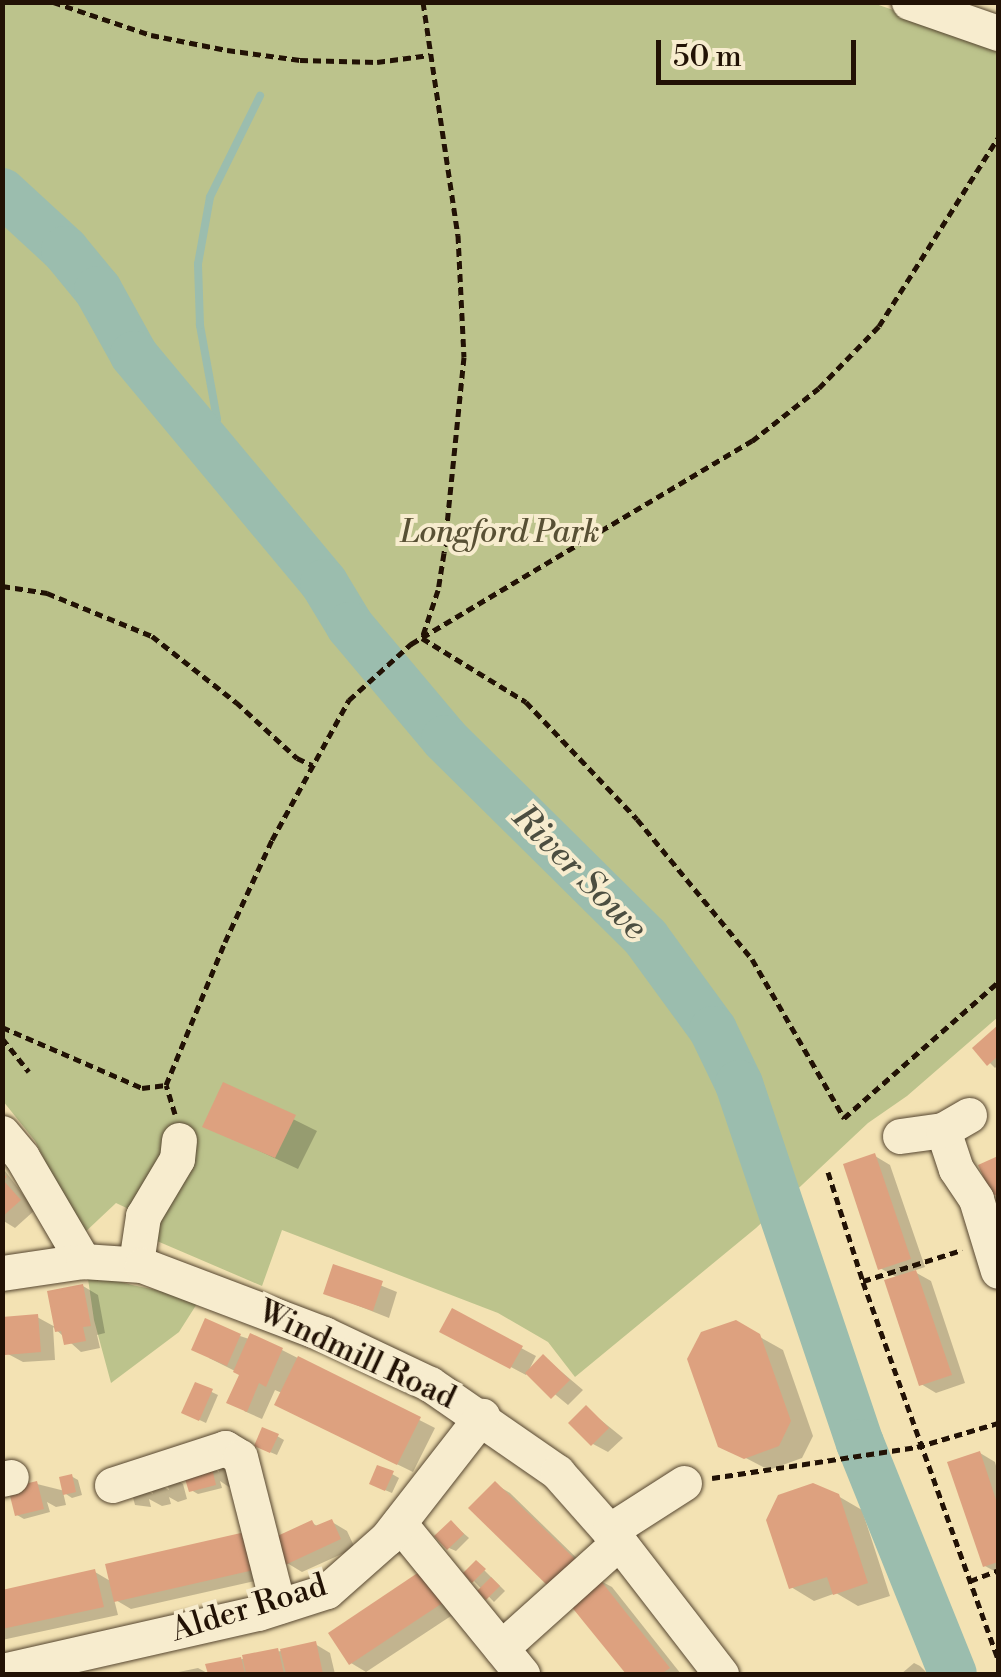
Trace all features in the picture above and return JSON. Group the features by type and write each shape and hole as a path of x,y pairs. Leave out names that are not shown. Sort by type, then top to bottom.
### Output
{"street":[{"path":"909,2 960,11 998,33"},
{"path":"900,1136 956,1122 956,1170 976,1199 994,1257"},
{"path":"2,1134 22,1158 83,1261"},
{"path":"136,1264 142,1216 177,1159 179,1140"},
{"name":"Windmill Road","path":"2,1274 83,1261 136,1264 187,1278 324,1334 430,1384 482,1416 557,1472 614,1536 705,1669"},
{"name":"Alder Road","path":"2,1671 328,1591 360,1567 400,1523 482,1416"},
{"path":"112,1485 225,1448 240,1457 278,1606"},
{"path":"400,1523 510,1665 614,1536 684,1482"}],"path":[{"path":"53,2 151,35 282,58 377,62 430,55"},
{"path":"422,638 438,590 444,552 464,357 458,235 423,2"},
{"path":"2,1027 142,1088 166,1085 272,840 349,700 410,644 752,441 819,388 879,326 998,138"},
{"path":"2,586 47,593 152,636 236,702 296,758 312,765"},
{"path":"422,638 526,702 638,818 752,959 844,1118 998,982"},
{"path":"2,1038 29,1072"},
{"path":"828,1172 863,1282 925,1444 998,1660"},
{"path":"863,1282 994,1257"},
{"path":"684,1482 916,1447 998,1424"},
{"path":"970,1580 998,1570"}],"green space":[{"name":"Longford Park","path":"870,2 998,46 998,1017 907,1096 868,1123 756,1228 575,1377 548,1342 498,1313 282,1230 262,1286 150,1238 152,1220 116,1203 82,1235 35,1141 3,1101 3,3"},
{"path":"87,1272 200,1299 179,1332 111,1383 94,1320"}],"building":[{"path":"998,1025 998,1056 987,1066 972,1048"},
{"path":"223,1082 296,1115 275,1158 202,1127"},
{"path":"875,1153 911,1259 878,1270 843,1164"},
{"path":"998,1156 998,1194 992,1196 978,1165"},
{"path":"2,1172 7,1177 3,1180 21,1200 2,1217"},
{"path":"333,1264 383,1281 373,1311 323,1294"},
{"path":"916,1270 952,1375 919,1386 884,1280"},
{"path":"83,1284 91,1326 83,1327 86,1341 64,1345 61,1331 55,1332 47,1291"},
{"path":"452,1308 523,1346 510,1369 439,1332"},
{"path":"38,1314 41,1352 5,1355 2,1317"},
{"path":"205,1318 241,1334 227,1366 191,1350"},
{"path":"736,1320 760,1334 791,1421 779,1446 744,1459 718,1447 687,1359 701,1332"},
{"path":"250,1333 283,1348 266,1387 259,1383 247,1412 226,1403 239,1375 233,1372"},
{"path":"543,1354 570,1380 551,1399 525,1373"},
{"path":"298,1356 421,1417 397,1465 274,1405"},
{"path":"195,1382 213,1389 199,1421 181,1413"},
{"path":"586,1405 609,1428 591,1446 568,1423"},
{"path":"262,1427 279,1434 270,1453 254,1446"},
{"path":"980,1451 998,1506 998,1562 983,1567 947,1462"},
{"path":"211,1464 216,1485 189,1492 183,1472"},
{"path":"377,1465 394,1471 385,1491 369,1484"},
{"path":"72,1474 76,1492 63,1495 59,1477"},
{"path":"37,1481 44,1509 15,1516 8,1488"},
{"path":"495,1481 579,1563 552,1590 468,1508"},
{"path":"813,1483 839,1494 868,1583 833,1595 827,1577 789,1589 766,1520 778,1495"},
{"path":"332,1519 341,1539 285,1565 273,1538 312,1520 315,1526"},
{"path":"451,1520 464,1534 447,1550 434,1536"},
{"path":"254,1530 263,1568 114,1602 105,1564"},
{"path":"476,1560 486,1569 472,1583 463,1573"},
{"path":"425,1568 447,1600 349,1665 328,1633"},
{"path":"95,1569 104,1607 2,1629 2,1590"},
{"path":"597,1576 670,1668 661,1674 626,1674 566,1600"},
{"path":"491,1577 500,1586 486,1600 477,1591"},
{"path":"316,1641 323,1674 286,1674 280,1649"},
{"path":"278,1648 284,1674 246,1674 242,1655"},
{"path":"241,1657 245,1674 208,1674 205,1664"}],"waterway":[{"path":"209,448 217,419 200,325 198,264 210,197 260,96"},
{"name":"River Sowe","path":"2,192 65,250 98,290 134,355 324,583 350,626 445,739 646,938 713,1030 739,1084 860,1443 953,1674"}]}
